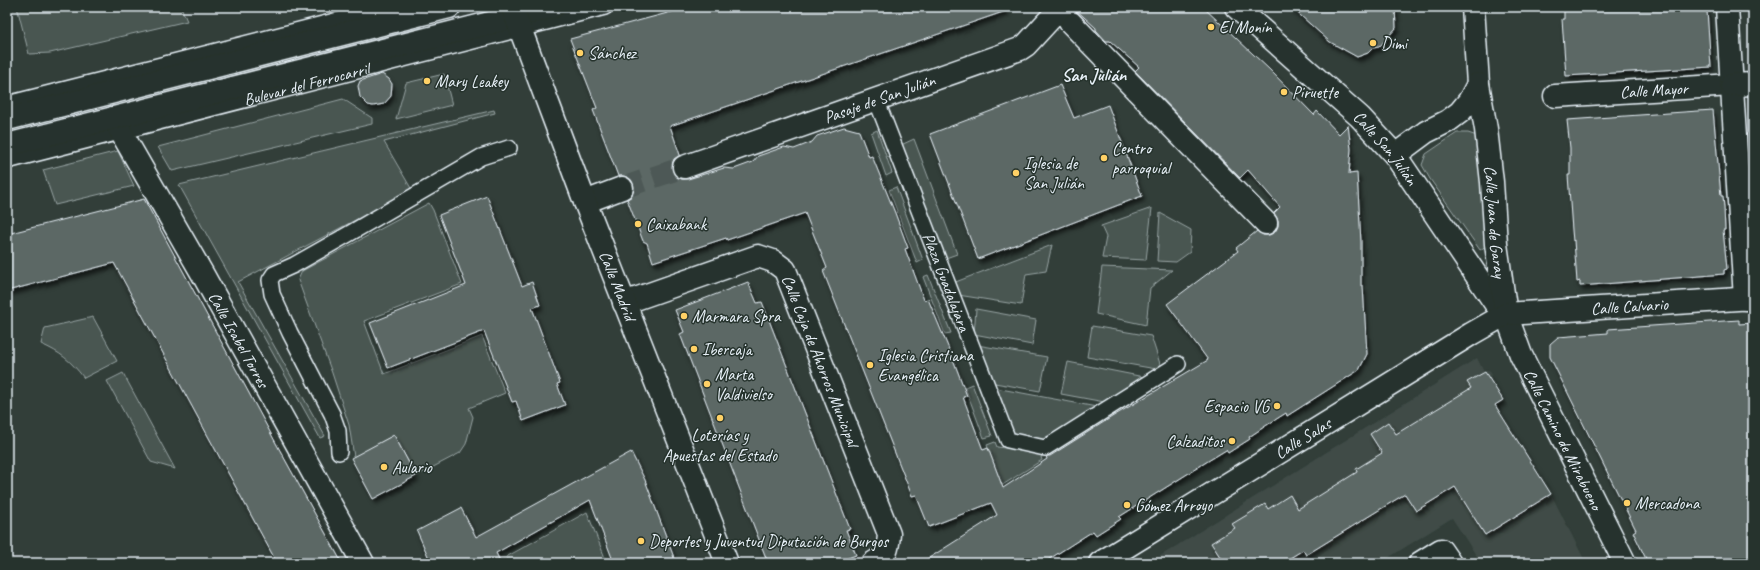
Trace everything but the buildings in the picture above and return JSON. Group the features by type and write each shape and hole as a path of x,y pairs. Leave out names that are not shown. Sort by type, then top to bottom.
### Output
{"street":[{"path":"7,119 449,7"},
{"name":"Bulevar del Ferrocarril","path":"7,145 117,125 553,7"},
{"name":"Calle San Julián","path":"1236,7 1360,117 1395,155 1496,303 1506,314"},
{"name":"Calle Juan de Garay","path":"1473,7 1478,84 1486,129 1492,182 1496,244 1506,314"},
{"path":"1727,7 1742,85 1749,298"},
{"path":"1066,15 1266,223"},
{"name":"Pasaje de San Julián","path":"684,167 1020,49 1066,15"},
{"name":"Calle Madrid","path":"516,18 584,202 727,563"},
{"path":"1395,155 1426,132 1448,121 1460,112 1469,101 1478,84"},
{"name":"Calle Mayor","path":"1555,96 1742,85"},
{"path":"1448,121 1465,118 1476,122 1486,129"},
{"name":"Calle Isabel Torres","path":"117,125 202,273 363,563"},
{"path":"584,202 622,188"},
{"name":"Calle Caja de Ahorros Municipal","path":"624,303 758,256 773,261 786,270 889,534 888,549 878,560 873,563"},
{"name":"Calle Calvario","path":"1506,314 1749,298"},
{"name":"Calle Salas","path":"1100,563 1470,334 1506,314"},
{"name":"Calle Camino de Mirabueno","path":"1506,314 1521,355 1625,563"},
{"path":"1420,563 1441,550 1450,563"}],"lane":[{"path":"7,104 390,7"},
{"name":"Bulevar del Ferrocarril","path":"516,18 605,7"},
{"name":"Plaza Guadalajara","path":"876,99 1008,440 1045,448 1178,364"},
{"name":"Bulevar del Ferrocarril","path":"7,161 117,125"},
{"path":"339,452 338,431 332,414 290,333 272,294 270,280 274,274 294,266 481,157 509,148"}],"shaded area":[{"path":"17,7 181,7 187,21 50,53 29,54"},
{"path":"421,23 422,27 7,134 7,129"},
{"path":"444,74 452,105 396,119 406,83"},
{"path":"343,99 372,118 372,124 172,171 158,147"},
{"path":"494,110 495,113 384,142 412,190 238,282 325,436 320,438 179,185"},
{"path":"877,130 892,173 886,176 871,133"},
{"path":"1457,133 1468,133 1477,136 1486,246 1480,250 1430,179 1422,165 1426,154"},
{"path":"914,139 957,254 943,259 901,145"},
{"path":"118,151 134,186 55,205 43,170"},
{"path":"896,187 923,260 917,263 889,190"},
{"path":"429,203 462,284 364,321 384,374 482,336 505,393 469,408 473,417 466,444 460,453 416,476 394,435 354,457 349,425 332,373 298,280 302,271"},
{"path":"1152,208 1146,260 1102,258 1106,237 1101,226"},
{"path":"1160,213 1191,230 1190,252 1176,262 1157,261"},
{"path":"1052,245 1046,271 1026,274 1021,305 958,295 953,283"},
{"path":"1102,267 1172,270 1150,288 1146,325 1096,314"},
{"path":"928,275 951,333 945,334 923,277"},
{"path":"976,309 1036,320 1032,345 974,334"},
{"path":"93,317 117,361 84,378 65,358 41,344 45,328"},
{"path":"1092,326 1151,336 1162,370 1087,357"},
{"path":"977,345 1047,357 1040,391 989,382"},
{"path":"1477,358 1484,372 1489,370 1492,375 1489,377 1503,400 1495,405 1551,494 1586,563 1481,563 1452,518 1380,563 1149,563"},
{"path":"1068,362 1149,378 1110,403 1061,394"},
{"path":"123,373 175,469 151,462 107,381"},
{"path":"972,384 992,436 984,438 965,387"},
{"path":"990,387 1102,408 1044,445 1010,437"},
{"path":"995,442 997,447 1046,453 1041,457 1042,460 1001,486 987,445"},
{"path":"587,512 607,563 509,563 506,557"}],"tunnel":[{"path":"622,188 684,167"}],"place":[{"name":"El Monín","path":"1211,27"},
{"name":"Dimi","path":"1373,43"},
{"name":"Sánchez","path":"580,53"},
{"name":"Mary Leakey","path":"427,81"},
{"name":"Piruette","path":"1284,92"},
{"name":"Centro parroquial","path":"1104,158"},
{"name":"Iglesia de San Julián","path":"1016,173"},
{"name":"Caixabank","path":"638,224"},
{"name":"Marmara Spra","path":"684,316"},
{"name":"Ibercaja","path":"694,349"},
{"name":"Iglesia Cristiana Evangélica","path":"870,365"},
{"name":"Marta Valdivielso","path":"707,384"},
{"name":"Espacio VG","path":"1277,406"},
{"name":"Loterías y Apuestas del Estado","path":"720,418"},
{"name":"Calzaditos","path":"1232,441"},
{"name":"Aulario","path":"384,467"},
{"name":"Mercadona","path":"1627,503"},
{"name":"Gómez Arroyo","path":"1127,505"},
{"name":"Deportes y Juventud Diputación de Burgos","path":"641,541"}],"district":[{"name":"San Julián","path":"1094,75"}]}
